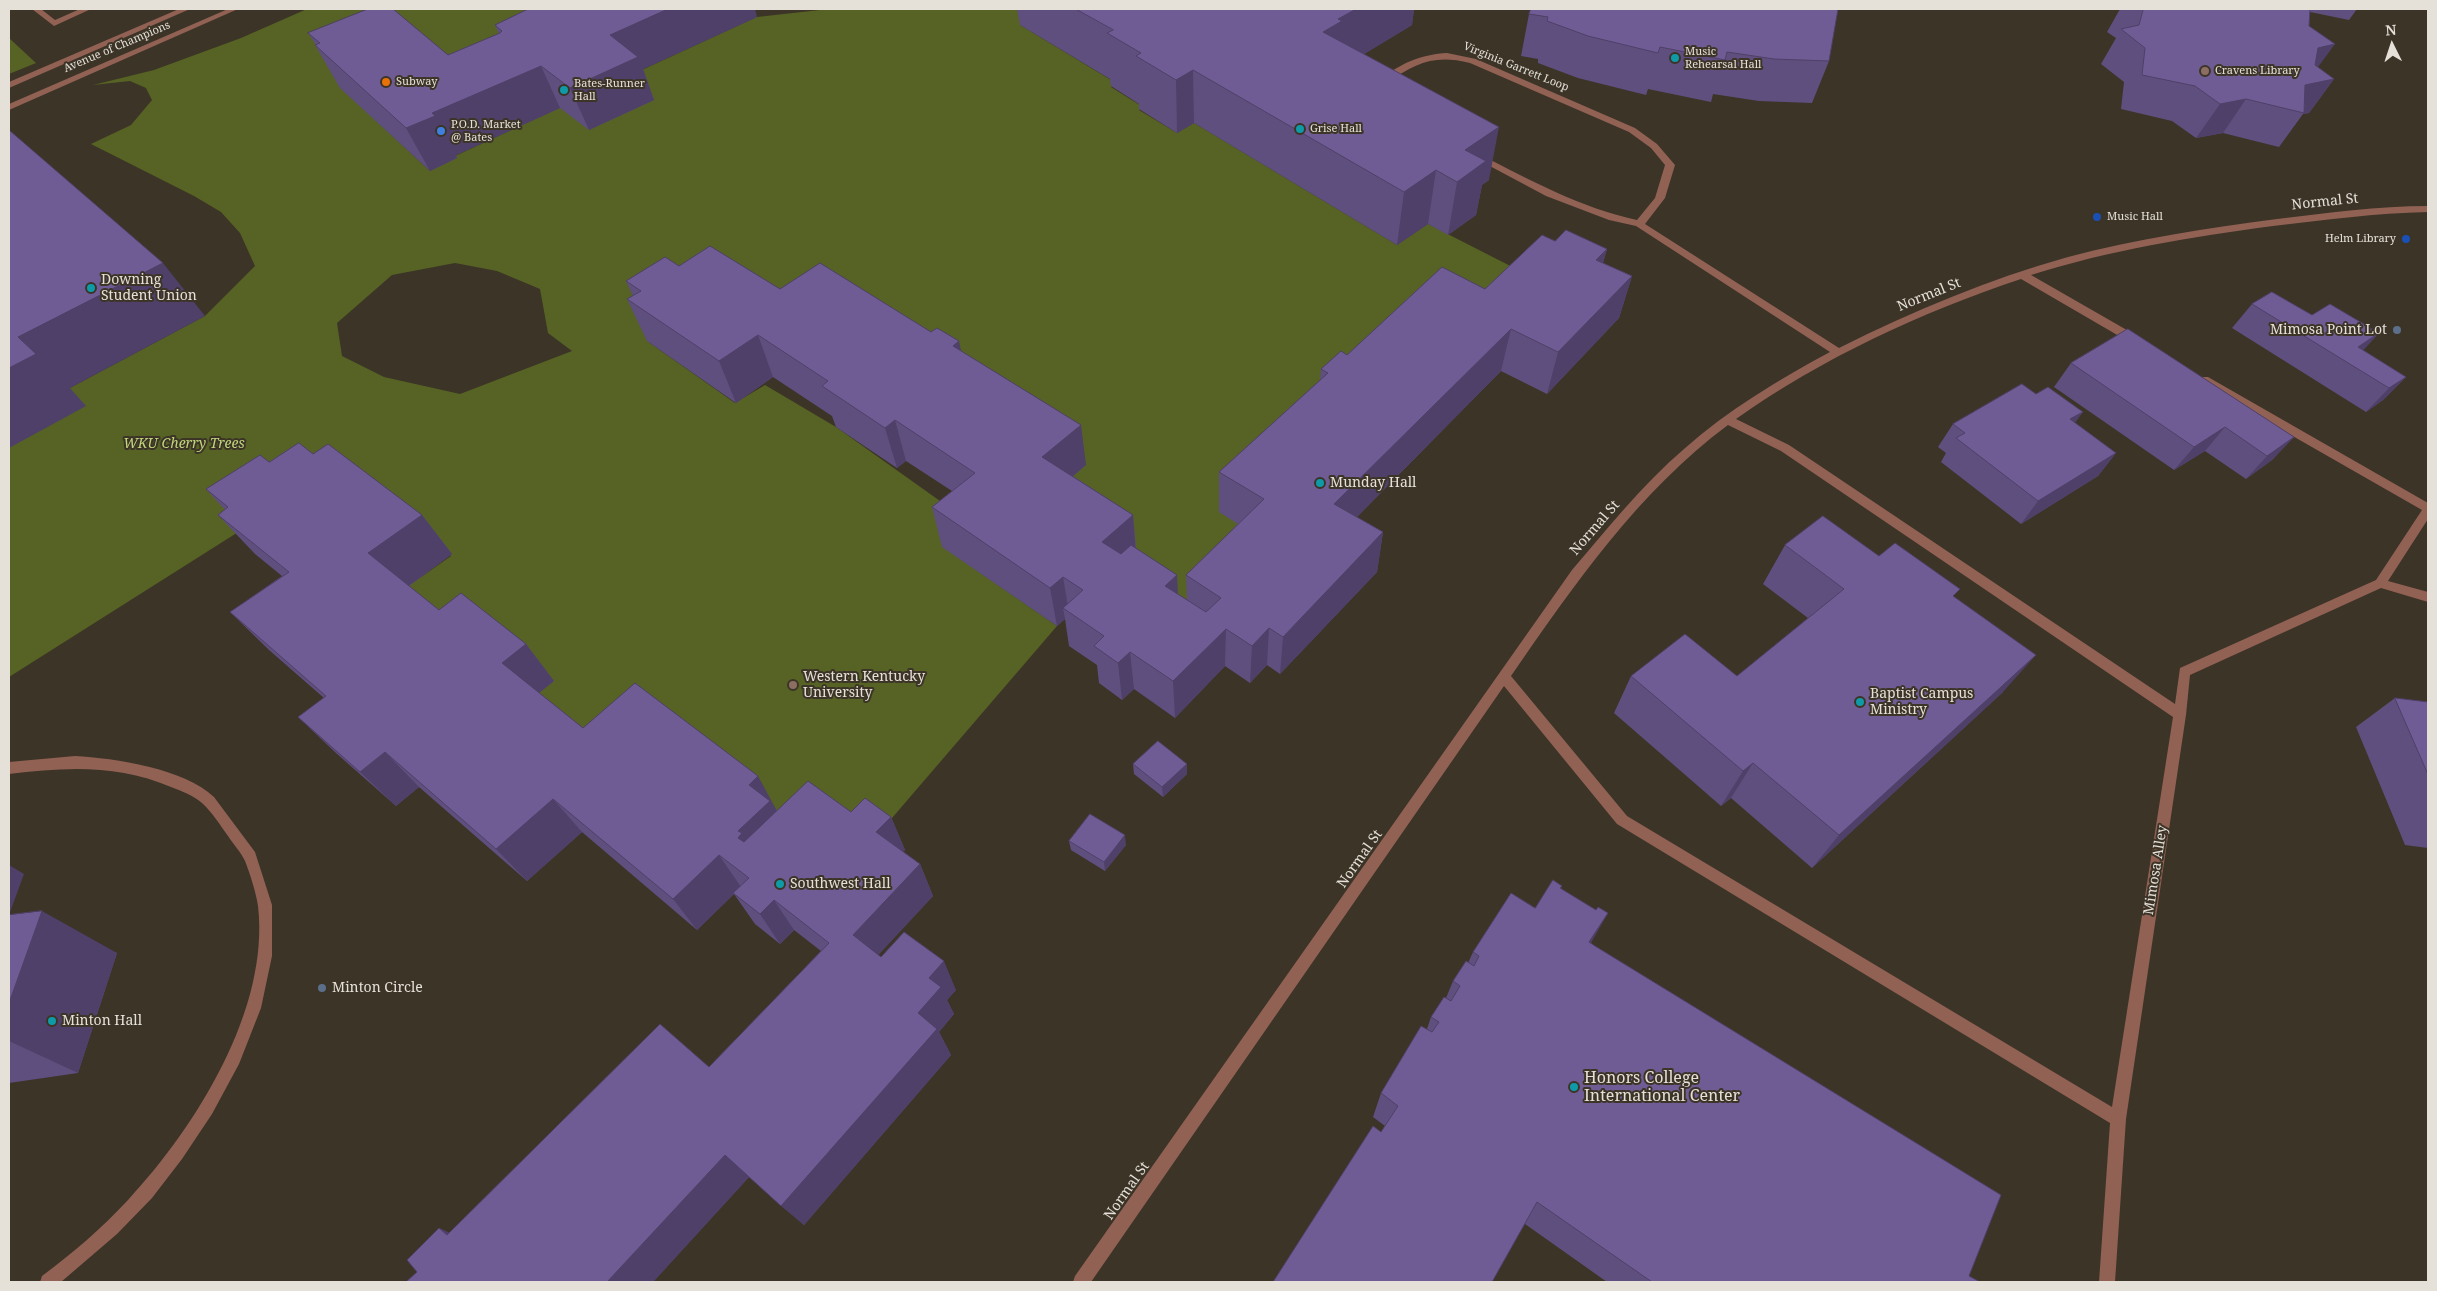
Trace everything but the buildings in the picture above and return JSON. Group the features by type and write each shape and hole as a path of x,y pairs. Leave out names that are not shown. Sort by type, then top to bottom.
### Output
{"street":[{"path":"36,9 54,23 87,9"},
{"name":"Avenue of Champions","path":"9,85 186,9"},
{"name":"Avenue of Champions","path":"9,107 234,9"},
{"name":"Virginia Garrett Loop","path":"1374,88 1406,66 1428,56 1451,54 1473,61 1632,130 1654,146 1670,165 1668,181 1655,208 1639,224"},
{"path":"1470,153 1550,194 1612,218 1639,224 1757,298 1839,353"},
{"name":"Normal St","path":"1081,1282 1576,573 1636,504 1703,438 1781,383 1839,353 1899,324 2023,275 2072,260 2182,236 2323,217 2400,209 2428,209"},
{"path":"2023,275 2143,345"},
{"path":"2194,374 2428,509 2380,583 2428,597"},
{"path":"1728,420 1785,448 2180,715"},
{"name":"Mimosa Alley","path":"2106,1282 2118,1119 2180,715 2184,672 2380,583"},
{"path":"1504,676 1622,820 2118,1119"},
{"path":"9,768 43,762 104,762 158,774 202,796 236,830 258,872 267,924 261,984 239,1051 200,1122 146,1193 77,1260 48,1282"}],"green space":[{"name":"WKU Cherry Trees","path":"307,9 669,9 340,87 430,171 455,156 757,17 829,9 1021,9 1020,25 1116,83 1111,87 1143,107 1139,110 1177,133 1194,123 1397,245 1428,224 1532,277 1188,613 1048,497 1085,465 647,341 735,403 765,385 836,427 971,523 943,547 1057,626 880,832 777,812 608,764 531,699 553,681 491,631 468,648 400,592 451,556 361,484 243,529 9,677 9,448 68,389 205,316 255,266 240,233 221,212 194,196 91,144 131,125 152,100 146,88 130,81 93,85 154,70 241,38","holes":["455,263 497,271 540,289 548,333 572,351 460,394 384,377 342,356 337,323 392,275"]},
{"path":"9,38 36,63 9,74"}],"place":[{"name":"Music Rehearsal Hall","path":"1675,58"},
{"name":"Cravens Library","path":"2205,71"},
{"name":"Subway","path":"386,82"},
{"name":"Bates-Runner Hall","path":"564,90"},
{"name":"Grise Hall","path":"1300,129"},
{"name":"P.O.D. Market @ Bates","path":"441,131"},
{"name":"Music Hall","path":"2097,217"},
{"name":"Helm Library","path":"2406,239"},
{"name":"Downing Student Union","path":"91,288"},
{"name":"Mimosa Point Lot","path":"2397,330"},
{"name":"Munday Hall","path":"1320,483"},
{"name":"Western Kentucky University","path":"793,685"},
{"name":"Baptist Campus Ministry","path":"1860,702"},
{"name":"Southwest Hall","path":"780,884"},
{"name":"Minton Circle","path":"322,988"},
{"name":"Minton Hall","path":"52,1021"},
{"name":"Honors College International Center","path":"1574,1087"}]}
